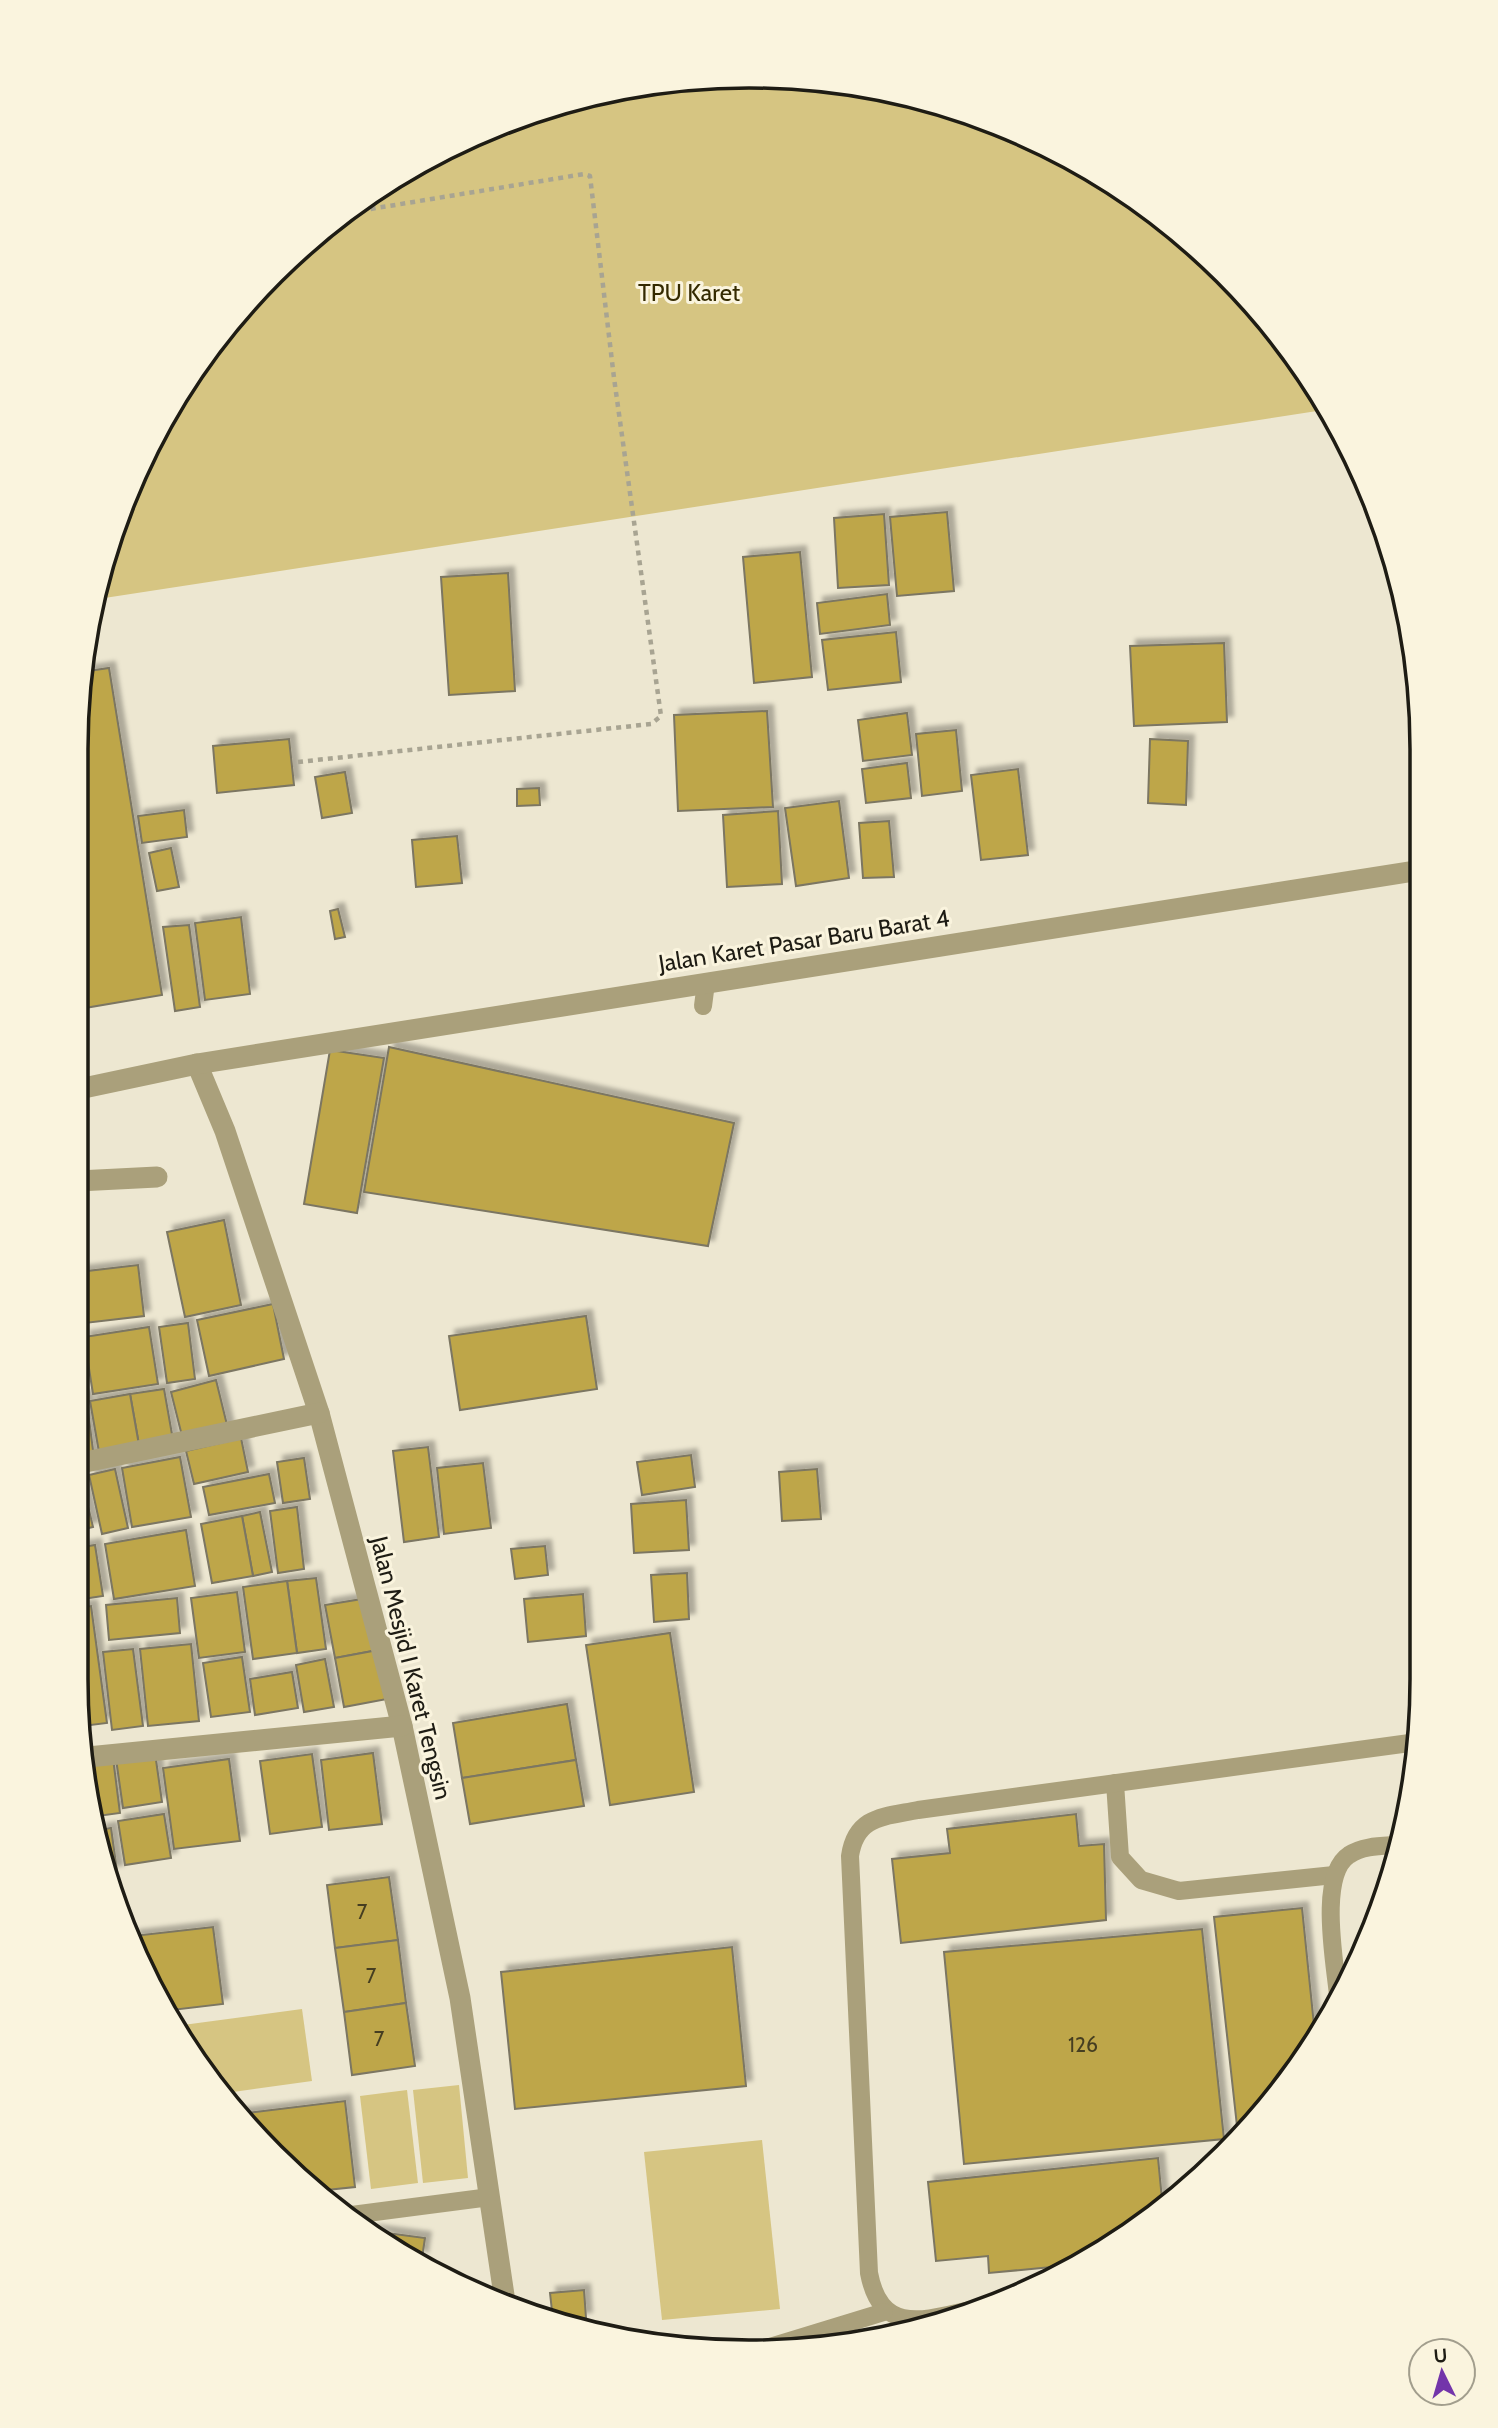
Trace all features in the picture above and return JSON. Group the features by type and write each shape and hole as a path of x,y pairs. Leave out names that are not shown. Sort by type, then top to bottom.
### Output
{"street":[{"name":"Jalan Karet Pasar Baru Barat 4","path":"88,1087 197,1064 1410,872"},
{"name":"Jalan Mesjid I Karet Tengsin","path":"197,1064 226,1131 319,1413 402,1726 460,1998 504,2293"},
{"path":"88,1180 157,1177"},
{"path":"88,1461 319,1413"},
{"path":"92,1757 402,1726"}],"lane":[{"path":"703,1006 706,983"},
{"path":"884,2312 873,2295 869,2273 850,1856 852,1839 865,1824 887,1816 1407,1743"},
{"path":"1115,1783 1120,1857 1141,1880 1179,1891 1334,1875"},
{"path":"1337,1982 1331,1925 1334,1875 1348,1855 1372,1847 1389,1846"},
{"path":"360,2214 490,2197"},
{"path":"798,2338 884,2312 908,2320 920,2318"}],"path":[{"path":"298,762 651,724 661,716 616,392 590,176 584,174 366,210"}],"green space":[{"name":"TPU Karet","path":"706,89 792,89 878,100 962,123 1042,156 1080,176 1152,224 1217,281 1274,346 1318,411 105,598 138,496 176,418 224,346 281,281 313,252 381,199 456,156 496,138 578,110 663,93"},
{"path":"302,2009 312,2081 233,2092 185,2025"},
{"path":"459,2085 468,2178 423,2183 413,2090"},
{"path":"407,2090 418,2183 371,2189 360,2096"},
{"path":"762,2140 780,2309 662,2320 644,2152"}],"building":[{"path":"947,512 954,591 897,596 890,517"},
{"path":"884,514 889,585 838,588 834,518"},
{"path":"800,552 812,677 754,683 743,557"},
{"path":"508,573 515,691 449,695 441,577"},
{"path":"887,594 890,625 820,634 817,603"},
{"path":"896,632 901,682 828,690 822,640"},
{"path":"1224,643 1227,722 1134,726 1130,646"},
{"path":"109,668 162,995 88,1007 88,749 92,670"},
{"path":"767,711 773,807 678,811 674,715"},
{"path":"907,713 912,755 863,761 858,720"},
{"path":"956,730 962,791 922,796 916,734"},
{"path":"289,739 294,785 217,793 213,746"},
{"path":"1150,739 1188,741 1186,805 1148,803"},
{"path":"907,763 911,798 866,803 862,769"},
{"path":"1018,769 1028,855 981,860 971,775"},
{"path":"345,772 352,813 322,818 315,777"},
{"path":"539,788 540,805 517,806 517,789"},
{"path":"839,801 849,878 796,886 785,808"},
{"path":"184,810 187,837 142,843 138,816"},
{"path":"778,811 782,884 727,887 723,815"},
{"path":"889,821 894,877 863,878 859,823"},
{"path":"457,836 462,883 416,887 412,840"},
{"path":"171,848 179,887 157,891 149,853"},
{"path":"338,909 345,937 335,939 330,911"},
{"path":"241,917 250,994 205,1000 195,923"},
{"path":"189,925 200,1007 175,1011 163,927"},
{"path":"389,1047 734,1123 708,1246 364,1192"},
{"path":"330,1050 384,1058 357,1213 304,1204"},
{"path":"224,1220 241,1305 185,1317 167,1232"},
{"path":"138,1265 144,1316 88,1323 88,1271"},
{"path":"273,1304 284,1359 209,1376 197,1320"},
{"path":"586,1316 597,1389 460,1410 449,1336"},
{"path":"188,1323 195,1379 167,1383 159,1327"},
{"path":"149,1327 158,1384 93,1394 88,1362 88,1336"},
{"path":"216,1380 228,1429 183,1440 171,1392"},
{"path":"164,1389 173,1440 139,1445 130,1394"},
{"path":"130,1394 139,1445 99,1452 90,1401"},
{"path":"88,1412 94,1458 88,1459"},
{"path":"241,1438 248,1472 194,1484 186,1451"},
{"path":"428,1447 439,1537 404,1542 393,1451"},
{"path":"691,1455 695,1487 642,1495 637,1462"},
{"path":"180,1457 191,1517 132,1527 122,1468"},
{"path":"304,1458 310,1499 283,1503 277,1462"},
{"path":"483,1463 491,1528 444,1534 437,1468"},
{"path":"115,1469 128,1528 102,1534 89,1475"},
{"path":"817,1469 821,1519 782,1521 779,1472"},
{"path":"269,1474 275,1503 209,1515 203,1487"},
{"path":"686,1500 689,1550 634,1553 631,1504"},
{"path":"88,1506 93,1527 88,1528"},
{"path":"297,1507 304,1569 278,1573 270,1511"},
{"path":"260,1512 272,1572 253,1576 242,1516"},
{"path":"242,1516 253,1576 212,1583 201,1524"},
{"path":"186,1530 195,1586 114,1599 105,1544"},
{"path":"95,1545 103,1596 88,1598 88,1546"},
{"path":"545,1546 548,1575 515,1579 511,1549"},
{"path":"687,1573 689,1619 654,1622 651,1575"},
{"path":"316,1578 326,1649 297,1653 287,1581"},
{"path":"287,1581 297,1653 253,1659 243,1587"},
{"path":"237,1592 245,1652 199,1658 191,1598"},
{"path":"583,1594 586,1636 528,1642 524,1599"},
{"path":"177,1598 180,1633 109,1640 106,1605"},
{"path":"368,1598 378,1650 335,1658 325,1605"},
{"path":"88,1606 91,1606 107,1723 89,1725 88,1679"},
{"path":"670,1633 694,1792 610,1805 586,1645"},
{"path":"191,1644 199,1721 148,1726 140,1649"},
{"path":"133,1649 143,1726 112,1730 103,1652"},
{"path":"378,1650 387,1699 344,1707 335,1658"},
{"path":"242,1657 250,1712 211,1717 203,1663"},
{"path":"325,1659 334,1707 304,1712 296,1665"},
{"path":"292,1672 298,1708 255,1715 250,1679"},
{"path":"567,1704 576,1760 462,1778 453,1723"},
{"path":"155,1753 162,1802 123,1808 116,1759"},
{"path":"373,1753 382,1824 329,1830 321,1760"},
{"path":"312,1754 322,1827 270,1834 260,1761"},
{"path":"113,1758 120,1813 102,1815 93,1760"},
{"path":"229,1759 240,1841 174,1849 163,1768"},
{"path":"576,1760 584,1806 470,1824 462,1778"},
{"path":"164,1814 171,1858 125,1865 118,1821"},
{"path":"1076,1814 1079,1846 1104,1844 1106,1920 901,1943 892,1859 950,1853 947,1829"},
{"path":"111,1828 117,1871 110,1850 105,1829"},
{"path":"389,1877 398,1940 335,1948 327,1885"},
{"path":"1302,1908 1314,2023 1274,2082 1237,2125 1214,1917"},
{"path":"213,1927 223,2004 176,2010 139,1935"},
{"path":"1202,1929 1224,2139 964,2164 944,1952"},
{"path":"398,1940 406,2003 344,2012 335,1948"},
{"path":"732,1947 746,2086 515,2109 501,1972"},
{"path":"406,2003 415,2066 352,2075 344,2012"},
{"path":"345,2101 355,2187 329,2190 281,2147 250,2113"},
{"path":"1158,2158 1162,2196 1117,2229 1051,2267 989,2273 988,2256 936,2261 928,2182"},
{"path":"388,2233 425,2238 423,2254"},
{"path":"584,2290 586,2318 552,2310 550,2293"}]}
